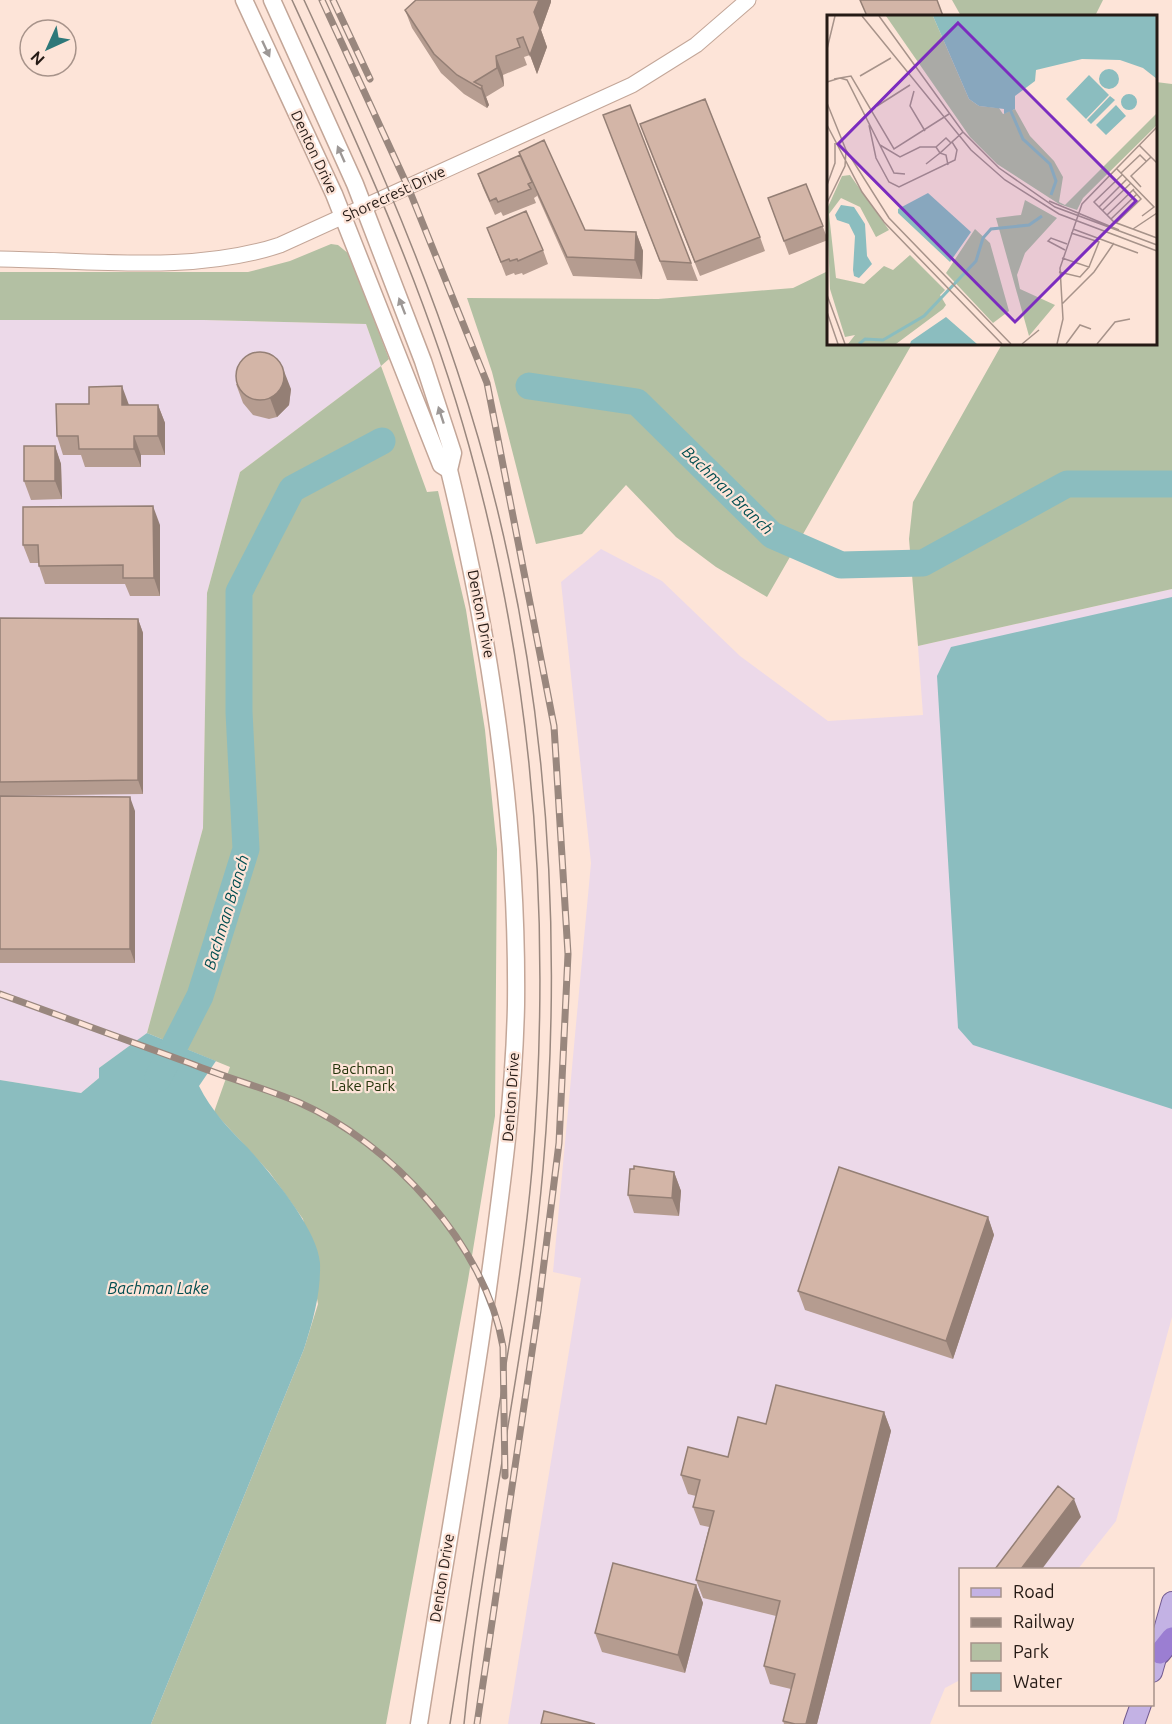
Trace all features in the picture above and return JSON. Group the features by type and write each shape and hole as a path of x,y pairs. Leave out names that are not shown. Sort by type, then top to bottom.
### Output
{"main road":[{"name":"Denton Drive","path":"244,0 343,217 441,465 449,470"},
{"name":"Denton Drive","path":"272,0 364,208 423,361 453,453 449,470 463,527 498,707 513,866 516,1006 505,1171 419,1724"},
{"path":"1161,1654 1172,1602"},
{"path":"1134,1724 1140,1706"}],"street":[{"name":"Shorecrest Drive","path":"0,259 175,262 229,258 280,245 632,85 696,45 748,0"}],"shaded area":[{"path":"0,320 204,320 366,324 381,366 240,472 207,593 203,828 147,1033 99,1068 99,1078 81,1093 0,1080"},
{"path":"601,549 662,581 740,656 828,721 923,715 918,646 1172,589 1172,1317 1116,1521 1079,1568 959,1568 959,1681 945,1688 930,1724 508,1724 581,1278 553,1272 591,863 561,582"}],"green space":[{"path":"952,0 1103,0 1096,15 960,15"},
{"path":"1157,82 1172,84 1172,589 918,646 909,539 913,502 1001,345 1157,345"},
{"path":"331,244 338,245 349,254 389,359 381,366 366,324 204,320 0,320 0,272 248,272 290,261"},
{"path":"827,271 827,345 911,345 767,597 716,567 676,537 626,485 582,534 536,544 492,372 467,298 658,299 793,288"},
{"name":"Bachman Lake Park","path":"381,366 427,492 438,491 466,610 485,730 497,849 495,1116 468,1280 386,1724 151,1724 304,1349 318,1304 303,1219 270,1173 214,1112 230,1067 147,1033 203,828 207,593 240,472"}],"water":[{"path":"1172,597 1172,1109 973,1045 958,1028 937,676 951,647"},
{"name":"Bachman Lake","path":"147,1033 216,1061 199,1086 220,1118 280,1186 311,1234 320,1263 316,1307 304,1349 151,1724 0,1724 0,1080 81,1093 99,1078 99,1068"}],"building":[{"path":"416,0 539,0 534,12 540,28 530,55 523,37 517,39 520,47 496,56 497,68 474,82 482,86 481,89 457,75 434,54 405,10"},
{"path":"860,0 937,0 943,15 867,15"},
{"path":"705,99 760,237 695,262 640,124"},
{"path":"630,105 691,263 660,261 603,115"},
{"path":"544,140 585,230 636,232 635,260 567,257 519,152"},
{"path":"520,155 532,182 528,184 531,189 498,202 496,198 490,201 478,174"},
{"path":"806,184 823,226 784,241 768,198"},
{"path":"526,211 543,250 518,261 509,259 501,262 487,228"},
{"path":"255,352 265,352 277,359 284,371 284,381 277,393 265,400 255,400 240,389 236,381 236,371 247,356"},
{"path":"122,386 122,405 158,405 158,436 134,436 134,449 79,449 78,436 57,436 56,404 89,404 89,387"},
{"path":"24,446 55,446 55,481 24,481"},
{"path":"153,506 154,578 123,578 123,565 39,566 38,545 23,545 23,507"},
{"path":"0,618 138,619 138,780 0,782"},
{"path":"0,796 130,797 130,949 0,949"},
{"path":"634,1166 674,1172 672,1198 628,1195 630,1169 634,1169"},
{"path":"839,1167 988,1217 946,1341 798,1291"},
{"path":"776,1385 884,1412 806,1724 783,1721 795,1674 764,1666 780,1601 696,1580 714,1511 693,1507 700,1480 681,1475 688,1447 728,1457 738,1417 766,1424"},
{"path":"1058,1486 1074,1499 1022,1568 996,1568"},
{"path":"613,1563 696,1585 678,1655 595,1633"},
{"path":"544,1711 595,1724 541,1724"}],"waterway":[{"name":"Bachman Branch","path":"529,386 637,402 772,535 841,565 923,563 1067,484 1172,484"},
{"name":"Bachman Branch","path":"158,1078 200,996 246,849 239,712 239,592 292,489 382,441"}],"tram line":[{"path":"292,0 342,109 412,275 452,388 491,535 510,624 533,805 540,987 538,1078 532,1169 518,1289 450,1724"},
{"path":"304,0 405,229 457,370 486,467 510,565 528,665 541,765 549,866 551,967 549,1068 543,1169 527,1308 482,1585 464,1724"}],"railway":[{"path":"322,0 408,187 487,383 554,726 568,954 559,1143 538,1311 477,1724"},
{"path":"333,0 370,79"},
{"path":"0,994 298,1102 333,1120 367,1143 399,1171 429,1202 455,1235 477,1271 493,1309 503,1347 505,1476"}]}
